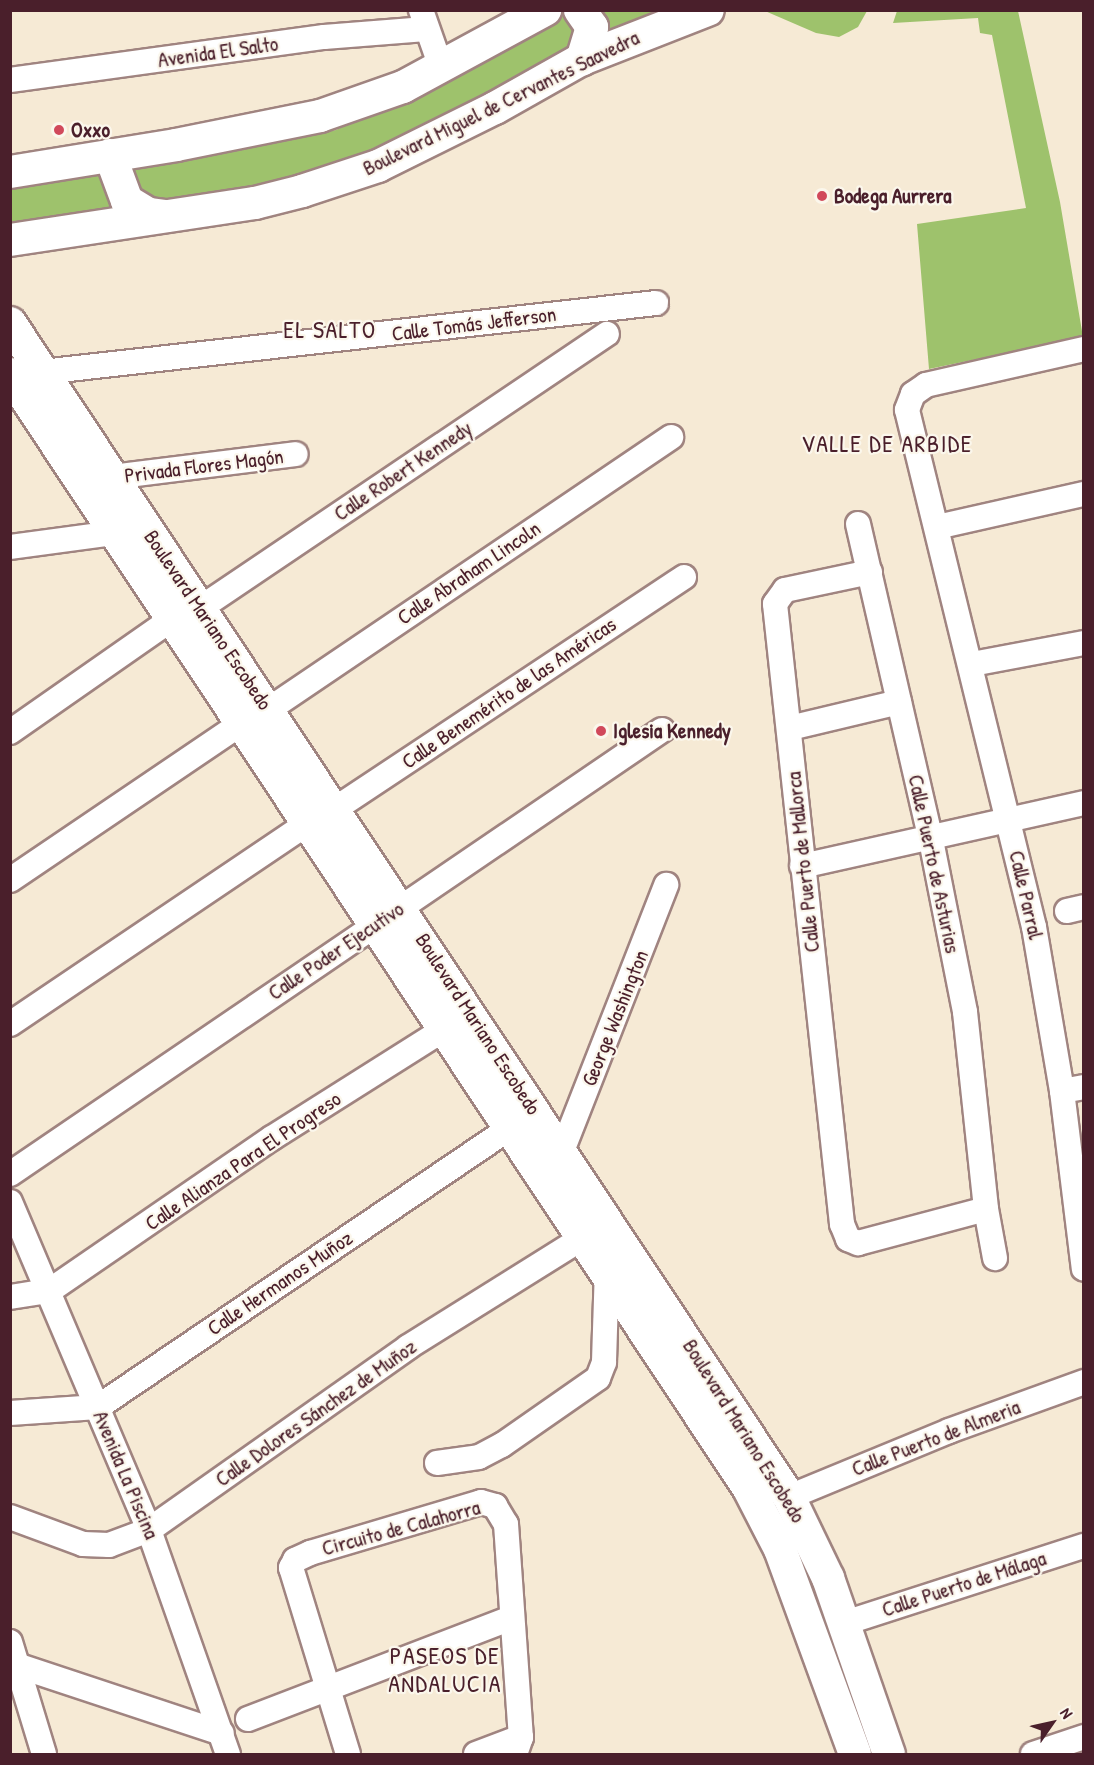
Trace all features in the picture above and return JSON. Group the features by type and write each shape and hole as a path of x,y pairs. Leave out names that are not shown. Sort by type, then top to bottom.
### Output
{"main road":[{"path":"10,172 320,116 403,87 545,10"},
{"path":"580,10 592,27 582,60"},
{"name":"Boulevard Miguel de Cervantes Saavedra","path":"10,240 269,200 378,166 495,108 582,60 708,10"},
{"path":"110,155 127,201 149,214 170,216"},
{"name":"Boulevard Mariano Escobedo","path":"10,323 112,477 186,614 255,716 335,809 445,1029 523,1119 562,1151 789,1497 845,1623 890,1755"},
{"name":"Boulevard Mariano Escobedo","path":"11,376 114,533 186,614"},
{"name":"Boulevard Mariano Escobedo","path":"255,716 308,823 471,1012 582,1239 768,1522 855,1755"}],"street":[{"path":"424,20 441,67"},
{"name":"Avenida El Salto","path":"10,80 324,37 424,20"},
{"name":"Calle Tomás Jefferson","path":"42,372 656,303"},
{"name":"Calle Robert Kennedy","path":"10,732 607,334"},
{"name":"Calle Parral","path":"1083,349 926,384 913,394 907,410 972,664 1073,1089 1083,1269"},
{"name":"Calle Abraham Lincoln","path":"10,880 671,437"},
{"name":"Privada Flores Magón","path":"112,477 296,454"},
{"path":"937,527 1083,494"},
{"name":"Calle Puerto de Asturias","path":"858,524 930,840 965,1012 986,1209 995,1258"},
{"path":"10,547 114,533"},
{"name":"Calle Puerto de Mallorca","path":"870,572 785,590 775,599 842,1224 848,1239 858,1243 986,1209"},
{"name":"Calle Benemérito de las Américas","path":"335,809 684,577"},
{"path":"972,664 1083,643"},
{"path":"790,728 899,702"},
{"name":"Calle Poder Ejecutivo","path":"10,1173 662,730"},
{"path":"802,866 930,840 1083,803"},
{"path":"10,1024 308,823"},
{"name":"George Washington","path":"562,1151 666,885"},
{"name":"Calle Alianza Para El Progreso","path":"10,1297 49,1292 272,1138 471,1012"},
{"name":"Calle Hermanos Muñoz","path":"98,1407 523,1119"},
{"name":"Avenida La Piscina","path":"10,1202 149,1530 225,1744"},
{"path":"437,1463 479,1457 585,1391 598,1378 604,1362 605,1273 612,1227"},
{"name":"Calle Dolores Sánchez de Muñoz","path":"10,1517 84,1544 109,1545 149,1530 408,1347 582,1239 612,1227"},
{"name":"Calle Puerto de Almeria","path":"789,1497 949,1431 1083,1382"},
{"path":"10,1413 98,1407"},
{"name":"Circuito de Calahorra","path":"348,1755 291,1577 296,1560 310,1553 489,1503 501,1511 506,1524 518,1746"},
{"name":"Calle Puerto de Málaga","path":"845,1623 1083,1546"},
{"path":"248,1719 511,1618"},
{"path":"10,1642 14,1664 44,1755"},
{"path":"14,1664 225,1744"},
{"path":"1033,1755 1083,1737"},
{"path":"476,1755 518,1746"}],"green space":[{"path":"572,11 683,11 298,186 11,229 11,186 336,130"},
{"path":"765,11 867,11 858,27 839,37 816,33"},
{"path":"897,11 1018,11 1060,202 1083,337 929,369 917,224 1026,208 992,35 980,33 978,18 893,23"}],"place":[{"name":"Oxxo","path":"59,130"},
{"name":"Bodega Aurrera","path":"822,196"},
{"name":"Iglesia Kennedy","path":"601,731"}],"district":[{"name":"EL SALTO","path":"330,330"},
{"name":"VALLE DE ARBIDE","path":"887,444"},
{"name":"PASEOS DE ANDALUCIA","path":"445,1670"}]}
